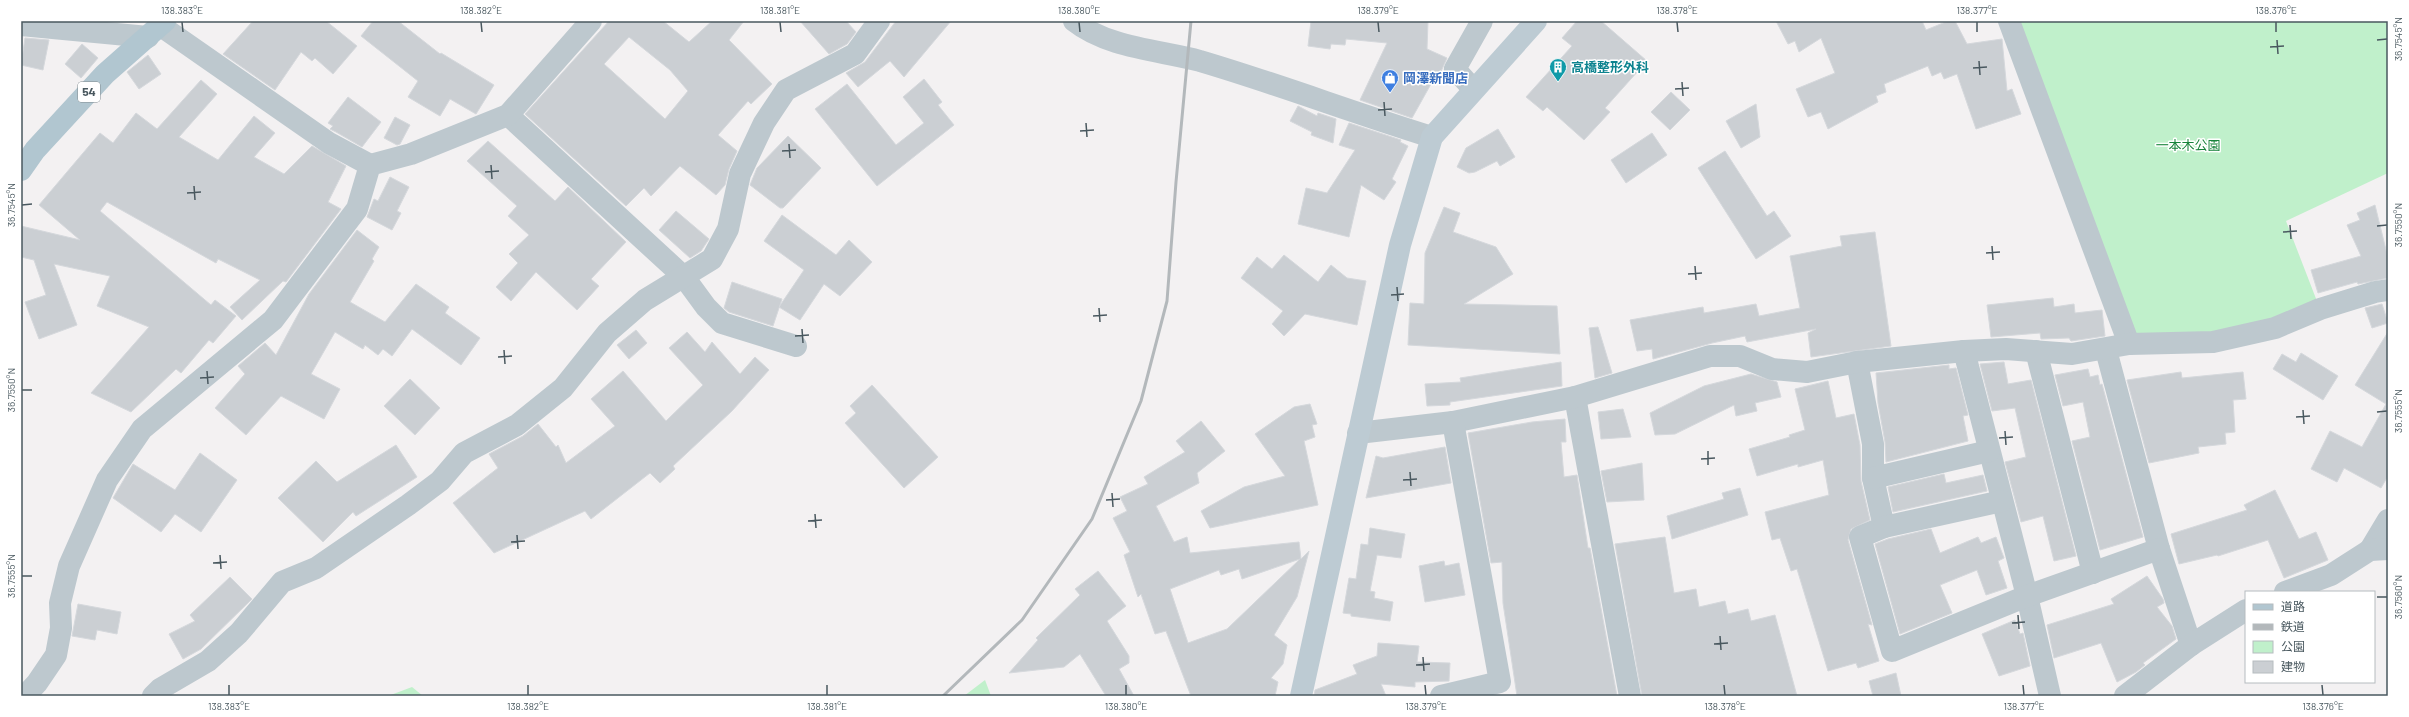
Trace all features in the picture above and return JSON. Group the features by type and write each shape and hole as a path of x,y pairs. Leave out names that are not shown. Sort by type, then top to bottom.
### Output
{"main road":[{"name":"54","path":"21,170 35,150 105,74 158,28"}],"street":[{"path":"21,25 158,28 329,143 370,165 411,154 508,114 591,21"},
{"path":"153,696 160,689 208,661 239,633 282,582 316,568 408,505 440,481 464,453 517,425 564,388 607,333 645,300 712,259 728,229 740,174 764,123 786,90 855,54 879,21"},
{"path":"1074,21 1088,32 1133,46 1199,61 1432,137"},
{"path":"1473,89 1455,70 1482,21"},
{"path":"1301,696 1400,245 1432,137 1473,89 1536,21"},
{"path":"2009,21 2129,344"},
{"path":"508,114 684,277 706,307 722,322 796,346"},
{"path":"25,696 56,655 61,628 60,603 69,566 107,480 142,429 273,320 358,209 370,165"},
{"path":"1358,433 1453,422 1575,397 1710,356 1740,356 1772,369 1807,372 1857,362 1964,350 2036,351 2072,354 2106,350 2129,344 2213,342 2276,328 2320,309 2375,292 2388,290"},
{"path":"1964,350 2027,596 2050,696"},
{"path":"2106,350 2159,549 2192,645"},
{"path":"2036,351 2093,573"},
{"path":"1857,362 1873,444 1873,478 1884,527"},
{"path":"1575,397 1630,696"},
{"path":"1441,696 1500,682 1453,422"},
{"path":"1873,478 1989,451"},
{"path":"2002,501 1884,527 1860,536 1892,651 2027,596 2159,549"},
{"path":"2288,591 2331,575 2379,550 2388,520"},
{"path":"2125,696 2192,645 2245,611"}],"green space":[{"name":"一本木公園","path":"2009,21 2388,21 2388,173 2286,221 2320,309 2275,328 2129,344"},
{"path":"985,680 991,696 964,696"},
{"path":"412,687 423,696 388,696"}],"building":[{"path":"253,21 326,21 357,46 333,74 315,58 312,61 301,52 275,90 223,54"},
{"path":"373,21 398,21 440,54 441,53 494,85 476,114 450,99 440,116 408,97 418,81 361,36"},
{"path":"609,21 663,21 689,42 712,21 744,21 729,40 772,84 751,104 748,101 718,135 737,151 729,169 725,185 716,195 680,166 651,196 644,188 626,206 525,114","holes":["629,37 670,70 688,91 665,119 604,64"]},
{"path":"800,21 846,21 856,32 847,44 829,54"},
{"path":"896,21 951,21 904,77 890,61 858,87 846,73 865,62"},
{"path":"1311,21 1428,21 1427,49 1447,58 1435,85 1431,84 1412,118 1360,100 1387,43 1346,39 1345,45 1331,44 1330,49 1308,46"},
{"name":"高橋整形外科","path":"1577,21 1601,21 1647,61 1605,108 1610,112 1584,140 1547,107 1543,111 1526,97 1572,46 1562,38"},
{"path":"1776,21 1922,21 1926,30 1948,21 1955,21 1967,44 2002,39 2007,91 2012,89 2021,114 1976,129 1957,74 1944,79 1941,72 1932,76 1928,66 1884,84 1886,92 1876,96 1878,102 1828,129 1821,112 1808,117 1796,89 1835,73 1821,38 1799,52 1795,41 1788,44"},
{"path":"25,38 49,40 43,70 21,65"},
{"path":"82,44 98,58 81,78 65,64"},
{"path":"148,55 161,74 139,89 127,72"},
{"path":"924,79 942,102 938,105 954,125 877,186 815,109 847,84 896,145 924,123 903,97"},
{"path":"201,80 217,94 179,137 218,160 254,116 275,133 254,157 284,174 312,146 346,166 328,202 341,209 286,282 283,281 242,320 230,307 260,280 218,259 216,263 107,202 100,211 211,305 215,300 236,316 213,343 209,340 181,373 176,369 131,412 91,393 149,327 97,306 110,276 54,264 77,325 39,339 25,302 46,295 34,260 21,257 21,226 80,240 39,205 100,133 113,143 136,113 157,129"},
{"path":"1671,92 1690,110 1670,130 1651,112"},
{"path":"348,97 381,122 362,147 330,129 333,126 328,123"},
{"path":"1756,104 1760,137 1741,148 1726,121"},
{"path":"1298,106 1317,116 1318,113 1336,119 1333,143 1311,135 1312,132 1290,121"},
{"path":"395,117 410,125 400,144 397,145 384,138"},
{"path":"1349,123 1401,140 1400,142 1408,146 1392,179 1396,182 1384,200 1361,185 1349,237 1298,224 1306,188 1327,193 1355,150 1339,145"},
{"path":"1498,129 1515,157 1500,166 1497,161 1475,172 1469,173 1457,167 1466,148"},
{"path":"1652,133 1667,155 1626,183 1611,160"},
{"path":"788,136 821,168 783,208 780,208 750,185 757,168"},
{"path":"488,141 555,201 568,187 626,242 591,279 599,286 577,310 536,272 511,301 496,287 518,263 509,254 529,235 508,216 517,206 467,161"},
{"path":"1725,151 1767,216 1774,211 1791,236 1756,259 1698,168"},
{"path":"390,177 409,187 397,211 401,213 392,230 367,217 374,199 378,201"},
{"path":"2375,205 2388,258 2388,278 2358,284 2357,282 2318,293 2311,270 2361,256 2347,225 2360,220 2357,213"},
{"path":"1444,207 1460,213 1453,232 1496,247 1513,274 1464,304 1557,306 1560,354 1408,345 1410,303 1424,304 1425,253"},
{"path":"676,211 709,239 701,251 690,258 659,230"},
{"path":"782,215 836,255 849,240 872,262 840,296 824,284 800,320 779,307 804,270 764,241"},
{"path":"357,230 379,247 372,259 374,261 350,302 385,322 416,284 449,307 445,313 480,338 461,365 412,329 392,356 383,349 378,355 365,345 363,349 335,332 311,374 340,389 324,419 281,396 246,435 215,408 245,374 238,366 265,343 276,355 309,294"},
{"path":"1875,232 1891,346 1811,357 1808,333 1816,329 1747,342 1745,336 1712,343 1653,359 1652,349 1637,351 1630,320 1703,307 1704,313 1756,304 1759,316 1800,308 1790,256 1842,246 1840,236"},
{"path":"1284,255 1318,282 1331,265 1347,278 1366,281 1357,325 1305,314 1284,336 1272,324 1283,311 1241,278 1257,257 1272,269"},
{"path":"732,282 782,299 773,326 729,312 724,308"},
{"path":"2053,298 2054,307 2074,304 2075,313 2102,310 2105,336 2071,341 2069,338 2041,339 2040,333 1991,337 1987,305"},
{"path":"2382,304 2388,323 2372,328 2365,308"},
{"path":"1598,327 1612,373 1595,378 1589,328"},
{"path":"636,330 647,343 629,359 617,345"},
{"path":"687,332 705,352 712,342 740,374 755,357 769,370 732,411 673,466 675,469 660,483 650,473 591,519 585,511 494,553 453,503 498,468 489,454 523,436 538,424 556,447 558,445 566,463 615,426 591,399 623,371 666,421 703,385 669,348"},
{"path":"2388,332 2388,476 2381,488 2344,468 2337,482 2311,469 2330,431 2362,447 2386,404 2355,385"},
{"path":"2301,353 2338,376 2323,400 2273,369 2282,354 2296,362"},
{"path":"1561,362 1562,386 1450,402 1450,405 1427,406 1425,384 1461,382 1460,378"},
{"path":"2004,362 2008,384 2031,380 2076,556 2054,561 2043,516 2021,522 2005,462 2026,457 2015,408 1992,411 1980,364"},
{"path":"1949,365 1949,369 1956,368 1968,415 1963,416 1968,441 1886,462 1885,442 1878,403 1876,373"},
{"path":"2088,369 2090,377 2098,375 2100,385 2102,384 2143,537 2100,550 2072,441 2090,437 2083,402 2063,406 2055,375"},
{"path":"2181,372 2182,378 2243,372 2246,399 2233,400 2235,432 2225,433 2226,444 2198,447 2199,453 2149,463 2127,380"},
{"path":"1751,374 1777,382 1781,397 1755,403 1757,411 1736,416 1734,405 1675,434 1655,435 1650,413 1704,386"},
{"path":"410,379 440,408 415,435 384,406"},
{"path":"1828,381 1836,418 1854,414 1860,445 1861,481 1870,520 1851,529 1848,540 1872,625 1868,624 1879,661 1858,668 1856,663 1828,671 1797,569 1791,571 1780,538 1772,540 1765,512 1829,495 1823,460 1798,467 1798,464 1757,476 1749,449 1790,437 1789,435 1805,430 1795,389"},
{"path":"872,385 938,457 904,488 845,423 856,413 850,406"},
{"path":"1310,404 1317,424 1312,425 1315,437 1304,441 1318,505 1210,528 1201,511 1244,487 1285,476 1255,434 1294,407"},
{"path":"1623,409 1631,437 1601,439 1598,412"},
{"path":"1565,419 1566,442 1561,442 1564,477 1577,475 1588,548 1590,548 1617,696 1517,696 1503,603 1502,562 1491,563 1468,433 1532,422"},
{"path":"1201,421 1225,451 1197,473 1199,483 1156,506 1174,542 1187,537 1190,553 1299,542 1301,559 1309,551 1297,597 1274,635 1287,645 1283,664 1271,678 1278,682 1275,696 1191,696 1166,631 1155,634 1141,594 1138,597 1124,555 1130,552 1113,518 1127,511 1120,497 1148,484 1144,477 1185,452 1176,441","holes":["1300,559 1227,629 1188,643 1170,589 1219,570 1221,575 1239,569 1242,579"]},
{"path":"396,445 417,477 356,516 353,512 323,542 278,498 316,461 337,482"},
{"path":"1445,447 1451,483 1366,498 1376,456 1383,458"},
{"path":"200,453 237,480 201,532 175,514 161,532 113,498 133,464 175,490"},
{"path":"1642,463 1644,500 1607,502 1601,471"},
{"path":"1944,474 1946,483 1983,475 1987,491 1893,512 1888,487"},
{"path":"1740,488 1748,515 1672,539 1667,516 1724,499 1722,493"},
{"path":"2275,490 2299,539 2316,532 2328,560 2284,578 2268,540 2218,556 2179,564 2171,534 2247,510 2244,505"},
{"path":"1370,528 1405,534 1401,558 1377,555 1370,591 1375,592 1374,598 1393,602 1390,621 1351,616 1351,614 1343,613 1349,578 1356,579 1361,544 1368,545"},
{"path":"1931,529 1940,553 1978,537 1981,543 1996,537 2004,558 1998,561 2007,588 1986,595 1977,570 1940,585 1952,613 1900,634 1875,544 1888,539"},
{"path":"1665,537 1674,593 1696,589 1699,607 1725,601 1728,614 1748,609 1751,621 1775,615 1797,696 1642,696 1615,544"},
{"path":"1444,561 1445,566 1459,563 1465,595 1425,602 1419,566"},
{"path":"1098,571 1126,606 1107,621 1129,656 1129,663 1119,669 1134,696 1106,696 1080,654 1064,667 1009,673 1038,640 1036,638 1080,595 1075,589"},
{"path":"2147,576 2163,599 2164,603 2157,607 2172,626 2176,639 2143,663 2145,665 2136,672 2117,682 2101,643 2054,658 2047,625 2114,604 2111,599"},
{"path":"230,577 252,599 201,649 183,659 169,634 195,621 190,615"},
{"path":"78,604 121,612 117,634 97,630 95,640 72,636"},
{"path":"2015,620 2020,634 2023,633 2030,666 1999,676 1982,634"},
{"path":"1378,643 1419,646 1417,662 1450,663 1449,681 1415,682 1415,687 1381,684 1386,696 1314,696 1315,690 1357,674 1353,665 1377,656"},
{"path":"1896,673 1901,696 1873,696 1869,681"}],"railway":[{"path":"943,696 1022,620 1092,519 1141,401 1167,301 1191,21"}],"place":[{"name":"高橋整形外科","path":"1558,82"},
{"name":"岡澤新聞店","path":"1390,93"}]}
